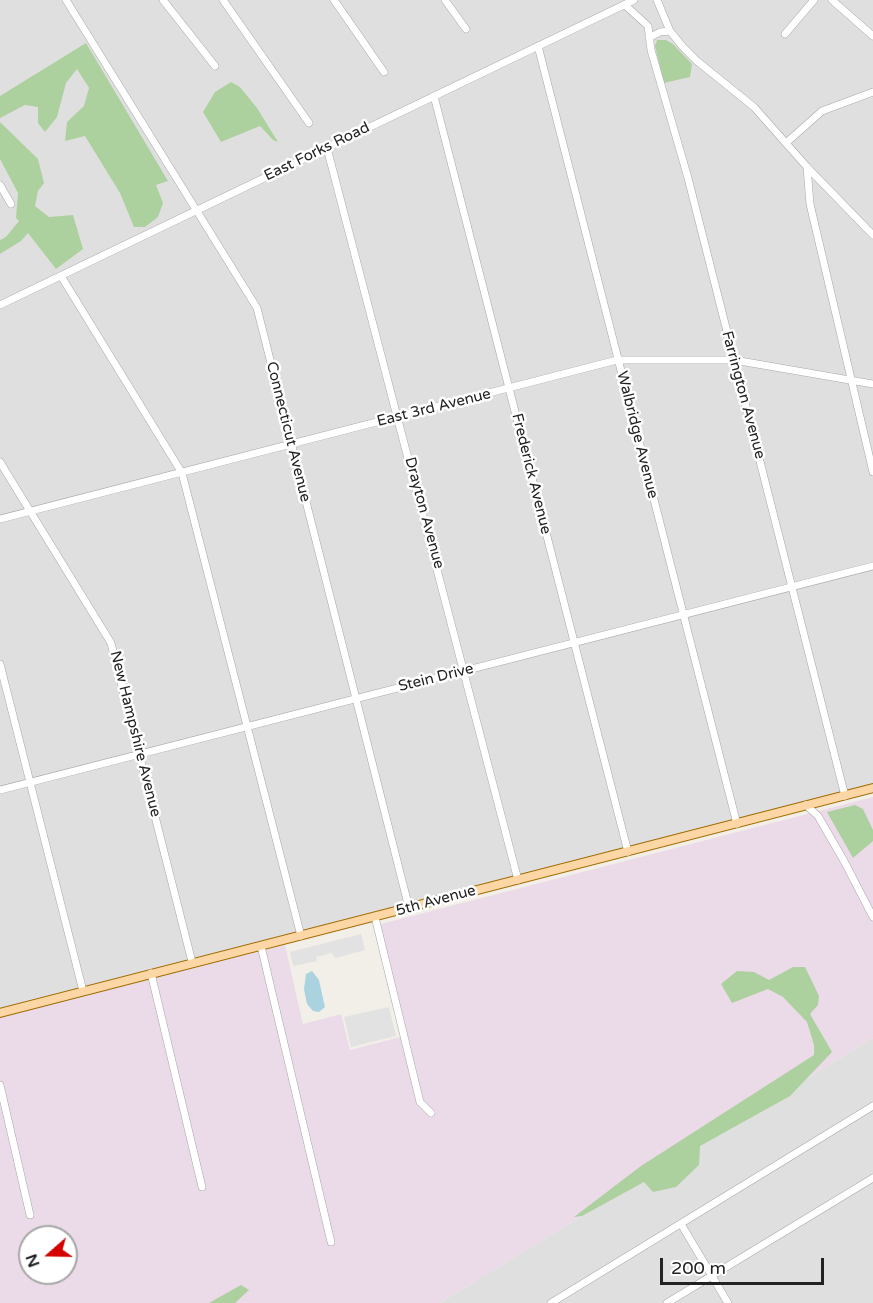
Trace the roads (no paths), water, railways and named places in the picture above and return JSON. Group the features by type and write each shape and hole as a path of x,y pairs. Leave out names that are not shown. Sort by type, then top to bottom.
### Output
{"main road":[{"name":"5th Avenue","path":"0,1013 873,788"}],"street":[{"name":"Connecticut Avenue","path":"66,0 257,308 409,908"},
{"path":"163,0 215,66"},
{"path":"223,0 309,123"},
{"path":"334,0 384,72"},
{"path":"445,0 466,29"},
{"name":"East Forks Road","path":"0,304 634,0"},
{"path":"657,0 670,31 697,61 754,107 807,167 873,235"},
{"path":"785,33 814,0"},
{"path":"832,0 873,36"},
{"path":"625,5 648,26 660,32"},
{"name":"Farrington Avenue","path":"648,26 649,38 845,796"},
{"path":"649,38 660,32 670,31"},
{"name":"Walbridge Avenue","path":"538,46 737,824"},
{"path":"786,143 822,111 873,92"},
{"name":"Frederick Avenue","path":"434,96 628,852"},
{"name":"Drayton Avenue","path":"327,148 399,416 518,880"},
{"path":"807,167 810,204 873,472"},
{"path":"0,185 11,204"},
{"path":"62,276 182,473 301,936"},
{"name":"East 3rd Avenue","path":"0,519 617,360 734,360 873,384"},
{"name":"New Hampshire Avenue","path":"0,462 111,643 192,962"},
{"name":"Stein Drive","path":"0,790 873,566"},
{"path":"0,664 83,992"},
{"path":"806,805 818,816 873,917"},
{"path":"375,917 420,1102 431,1113"},
{"path":"261,946 331,1242"},
{"path":"151,973 202,1187"},
{"path":"0,1085 30,1215"},
{"path":"551,1303 873,1106"},
{"path":"667,1303 873,1178"},
{"path":"681,1224 728,1303"}],"water":[{"path":"312,971 319,980 325,1007 319,1012 313,1011 307,1004 304,989 306,974"}]}
